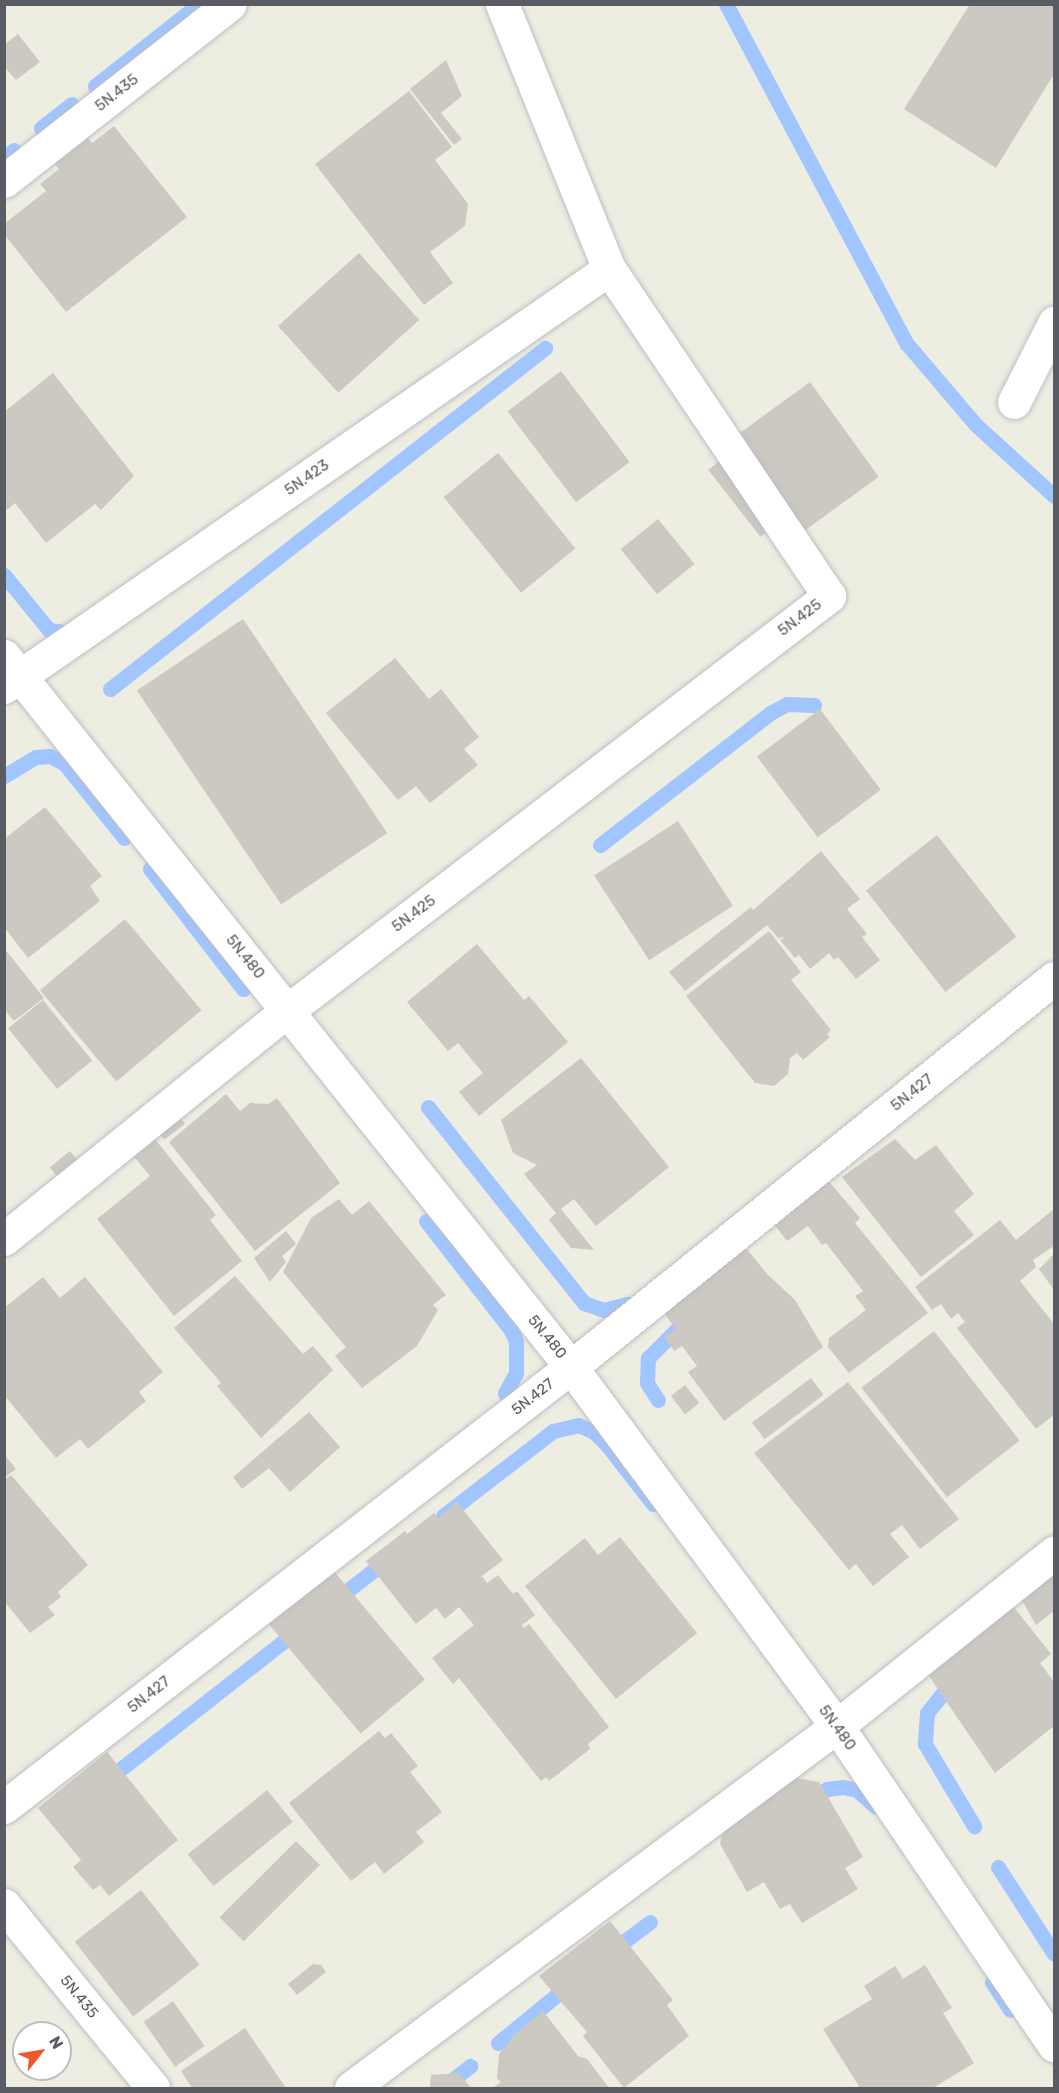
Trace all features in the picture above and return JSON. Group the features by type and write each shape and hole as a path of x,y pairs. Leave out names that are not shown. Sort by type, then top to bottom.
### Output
{"street":[{"name":"5N.435","path":"4,181 230,4"},
{"path":"502,4 609,269"},
{"name":"5N.425","path":"4,1239 287,1011 829,596 609,269"},
{"name":"5N.423","path":"10,673 609,269"},
{"path":"1014,402 1054,323"},
{"name":"5N.480","path":"10,673 287,1011 571,1367 837,1726 1054,2046"},
{"name":"5N.427","path":"4,1807 571,1367 1054,978"},
{"path":"351,2088 837,1726 1054,1553"},
{"name":"5N.435","path":"4,1905 153,2088"}],"building":[{"path":"970,4 1054,4 1054,74 996,168 904,109"},
{"path":"18,34 40,62 16,80 4,66 4,45"},
{"path":"446,60 462,96 441,113 462,139 454,145 410,89"},
{"path":"409,91 452,147 435,160 468,204 465,226 430,252 453,283 424,305 315,164"},
{"path":"114,126 187,217 66,312 4,234 4,224 46,191 40,184 59,169 55,164 88,138 92,143"},
{"path":"359,253 419,320 338,393 278,326"},
{"path":"561,371 630,462 576,502 507,411"},
{"path":"53,373 134,476 101,510 95,504 46,543 15,503 7,510 4,507 4,412"},
{"path":"810,382 879,477 805,530 736,435"},
{"path":"731,452 783,519 760,537 708,470"},
{"path":"498,453 575,549 521,593 444,497"},
{"path":"658,519 695,564 657,594 621,549"},
{"path":"243,619 387,833 281,904 137,691"},
{"path":"395,658 429,699 441,689 479,737 464,749 478,765 430,803 416,786 398,800 326,713"},
{"path":"820,709 881,790 818,837 757,757"},
{"path":"45,807 102,876 90,886 100,901 28,958 4,927 4,839"},
{"path":"678,821 733,906 649,960 594,875"},
{"path":"937,835 1016,937 945,992 866,890"},
{"path":"821,851 860,899 847,909 867,934 862,937 880,960 856,979 838,957 834,960 829,953 810,969 799,955 795,958 780,940 785,937 778,938 767,925 685,991 669,972 751,907 753,910"},
{"path":"125,919 201,1010 116,1082 40,990"},
{"path":"769,931 801,972 791,980 831,1030 827,1034 830,1037 803,1060 797,1053 790,1058 788,1074 774,1086 755,1083 686,996"},
{"path":"477,944 524,1000 529,996 568,1042 479,1116 459,1092 483,1073 458,1043 448,1051 407,1002"},
{"path":"4,948 44,998 14,1021 4,1009"},
{"path":"43,1000 92,1061 57,1089 8,1028"},
{"path":"581,1058 669,1167 596,1226 574,1199 561,1209 594,1250 571,1248 549,1220 556,1213 524,1174 537,1165 513,1153 501,1120"},
{"path":"226,1094 240,1111 250,1103 268,1104 277,1098 340,1183 255,1251 169,1142"},
{"path":"173,1108 185,1124 164,1140 152,1124"},
{"path":"150,1133 216,1215 210,1220 242,1261 174,1316 97,1219 150,1176 128,1149"},
{"path":"895,1139 915,1160 936,1145 974,1194 954,1211 974,1235 921,1277 842,1177"},
{"path":"70,1151 79,1162 59,1178 50,1167"},
{"path":"820,1171 860,1218 855,1223 928,1313 849,1373 828,1347 829,1338 866,1310 855,1296 863,1291 826,1243 822,1245 808,1226 787,1241 767,1215"},
{"path":"339,1199 352,1215 369,1201 446,1295 433,1305 438,1310 417,1346 362,1388 335,1356 346,1347 283,1272 311,1218"},
{"path":"1054,1209 1054,1246 1033,1260 1036,1267 1020,1281 1054,1324 1054,1415 1036,1429 957,1328 965,1322 958,1313 951,1319 941,1304 932,1310 915,1287 1000,1220 1016,1240"},
{"path":"286,1231 296,1244 282,1256 286,1262 270,1282 254,1258"},
{"path":"746,1248 767,1274 795,1300 823,1347 724,1421 688,1372 697,1366 682,1346 674,1351 664,1337 676,1329 663,1312"},
{"path":"1054,1254 1054,1290 1039,1269"},
{"path":"235,1276 303,1354 313,1346 333,1370 261,1438 217,1386 221,1383 174,1328"},
{"path":"43,1277 60,1298 85,1277 163,1372 139,1392 146,1401 88,1449 80,1439 56,1458 4,1395 4,1308"},
{"path":"934,1331 1020,1441 947,1497 862,1388"},
{"path":"811,1378 824,1395 765,1439 752,1423"},
{"path":"848,1382 959,1519 920,1549 902,1525 890,1534 909,1557 873,1586 856,1564 849,1570 754,1453"},
{"path":"685,1385 699,1403 685,1414 671,1396"},
{"path":"309,1412 340,1447 290,1492 269,1468 242,1489 233,1477"},
{"path":"4,1454 16,1469 4,1478"},
{"path":"11,1475 88,1565 58,1592 61,1597 48,1607 55,1615 30,1633 4,1601 4,1480"},
{"path":"457,1502 503,1560 482,1576 487,1583 498,1575 513,1594 517,1591 535,1615 522,1625 524,1628 529,1624 609,1727 588,1744 590,1749 549,1781 546,1777 541,1781 459,1678 453,1684 432,1658 474,1625 459,1607 445,1619 436,1608 416,1624 366,1561 405,1531 407,1534 434,1513 438,1518"},
{"path":"620,1537 697,1633 616,1699 525,1586 585,1538 598,1555"},
{"path":"333,1570 425,1680 361,1734 269,1624"},
{"path":"1054,1570 1054,1611 1036,1625 1015,1588"},
{"path":"1009,1601 1051,1654 1040,1663 1054,1682 1054,1726 995,1773 927,1673"},
{"path":"379,1731 385,1738 391,1733 418,1766 410,1772 442,1812 416,1832 424,1842 384,1874 375,1862 351,1881 289,1803"},
{"path":"107,1752 178,1840 109,1896 100,1885 93,1890 73,1867 81,1860 38,1808"},
{"path":"790,1777 819,1782 863,1857 845,1868 858,1889 802,1923 790,1904 780,1909 764,1882 747,1892 720,1844 725,1818"},
{"path":"267,1790 293,1822 214,1886 188,1854"},
{"path":"296,1841 320,1865 244,1941 220,1917"},
{"path":"141,1890 199,1965 133,2017 75,1942"},
{"path":"610,1921 673,2000 667,2005 689,2036 624,2088 583,2036 587,2032 539,1976"},
{"path":"313,1964 321,1965 326,1972 297,1995 288,1984"},
{"path":"925,1965 952,2008 943,2013 974,2063 933,2088 860,2088 823,2029 872,1999 864,1986 895,1966 903,1979"},
{"path":"173,2001 205,2046 175,2067 144,2022"},
{"path":"543,2011 578,2056 587,2059 609,2088 493,2088 501,2082 497,2078 499,2054 515,2034"},
{"path":"245,2028 286,2088 192,2088 181,2071"},
{"path":"459,2073 471,2088 430,2088 431,2075"}],"waterway":[{"path":"95,86 199,4"},
{"path":"726,4 907,344 976,425 1054,496"},
{"path":"41,128 72,104"},
{"path":"4,157 14,150"},
{"path":"110,689 545,348"},
{"path":"4,575 49,630 74,633"},
{"path":"600,845 770,713 787,704 814,705"},
{"path":"4,776 36,757 50,756 64,763 124,838"},
{"path":"150,869 243,989"},
{"path":"428,1107 584,1303 604,1310 627,1304"},
{"path":"426,1221 511,1330 516,1342 516,1373 505,1393"},
{"path":"658,1400 647,1383 648,1358 681,1325"},
{"path":"443,1516 553,1431 578,1425 593,1431 607,1445 653,1504"},
{"path":"334,1601 388,1559"},
{"path":"122,1768 299,1629"},
{"path":"954,1679 927,1713 925,1744 974,1826"},
{"path":"809,1800 827,1789 843,1787 857,1790 876,1807"},
{"path":"998,1867 1054,1954"},
{"path":"610,1952 650,1922"},
{"path":"992,1982 1010,2010"},
{"path":"498,2043 570,1984"},
{"path":"442,2088 470,2066"}]}
